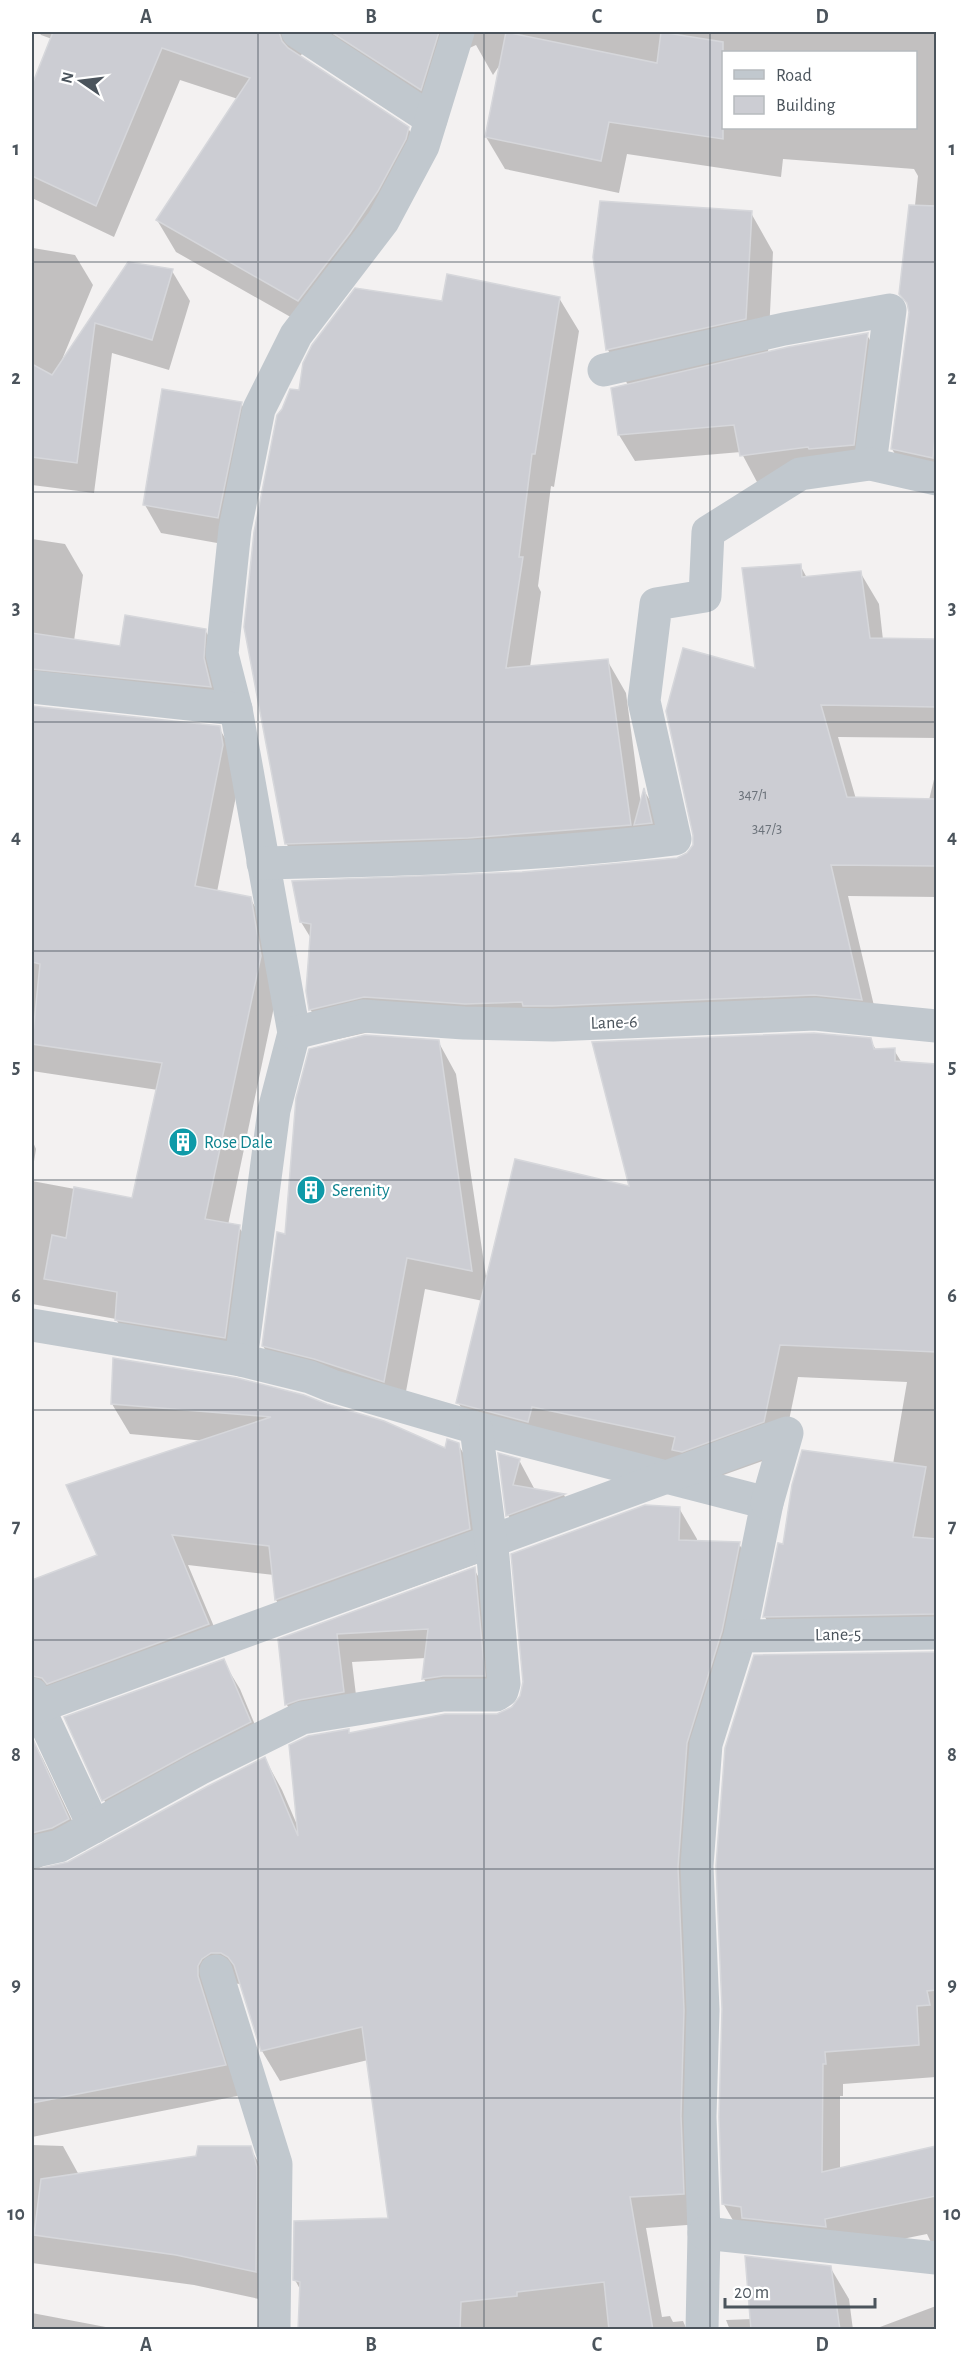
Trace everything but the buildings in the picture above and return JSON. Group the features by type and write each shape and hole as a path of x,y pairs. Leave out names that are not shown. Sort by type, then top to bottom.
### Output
{"street":[{"path":"298,32 431,119"},
{"path":"241,1359 274,1110 294,1033 236,709 222,654 235,529 259,409 296,335 383,221 423,146 458,32"},
{"path":"604,370 784,329 890,310 870,464"},
{"path":"263,863 396,860 593,849 675,839 644,701 656,604 705,596 708,532 800,474 870,464 936,479"},
{"path":"32,687 236,709"},
{"name":"Lane-6","path":"294,1033 363,1016 464,1023 553,1025 815,1014 936,1026"},
{"path":"32,1325 241,1359 310,1377 332,1386 476,1428 767,1503"},
{"path":"32,1852 58,1846 199,1769 302,1718 443,1695 496,1695 502,1691 504,1684 493,1557 476,1428"},
{"path":"32,1709 787,1433 767,1503 740,1636 706,1744 697,1866 703,2010 700,2117 704,2233 702,2330"},
{"name":"Lane-5","path":"740,1636 936,1633"},
{"path":"32,1694 94,1827"},
{"path":"216,1971 276,2164 274,2330"},
{"path":"704,2233 936,2258"}],"place":[{"name":"Rose Dale","path":"183,1142"},
{"name":"Serenity","path":"311,1190"}]}
